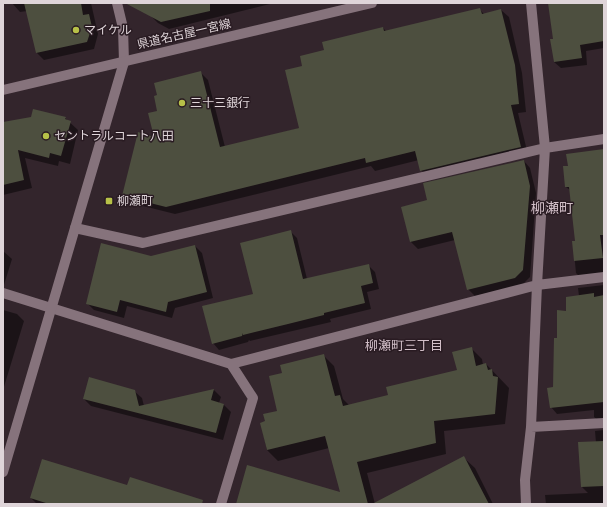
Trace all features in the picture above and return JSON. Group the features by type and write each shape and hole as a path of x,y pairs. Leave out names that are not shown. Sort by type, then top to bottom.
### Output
{"street":[{"path":"3,472 5,459 124,62 123,28 117,3"},
{"name":"県道名古屋一宮線","path":"3,90 372,3"},
{"path":"526,504 525,480 531,427 545,148 531,3"},
{"path":"75,228 143,243 545,148 604,139"},
{"path":"3,293 231,364 537,285 604,277"},
{"path":"221,504 252,398 231,364"},
{"path":"531,427 604,423"}],"building":[{"path":"24,3 81,3 83,15 89,14 92,27 87,42 36,53"},
{"path":"125,3 210,3 210,11 161,22"},
{"path":"548,3 604,3 604,41 580,45 582,58 554,62 550,39 553,39"},
{"path":"480,8 482,14 501,9 515,65 519,104 511,105 521,147 420,171 415,151 366,163 365,158 166,207 122,196 138,132 154,137 148,113 157,111 154,96 157,95 154,83 201,71 220,147 299,128 285,70 302,66 300,56 324,50 322,42 383,27 384,31"},
{"path":"33,109 66,117 65,119 71,121 61,156 50,153 49,158 18,150 24,180 3,185 3,122 31,117"},
{"path":"604,149 604,235 600,235 603,258 574,261 572,241 575,241 569,187 565,187 563,166 568,166 566,154"},
{"path":"524,160 530,186 523,270 515,278 467,290 452,232 410,242 401,207 427,200 423,183"},
{"path":"291,230 303,279 369,264 373,283 361,286 365,303 288,324 243,335 243,333 242,336 212,344 202,306 253,294 240,243"},
{"path":"101,243 151,256 195,245 207,292 168,302 166,312 120,300 117,312 86,304"},
{"path":"594,293 594,297 604,295 604,402 550,408 547,388 553,387 554,338 557,338 557,310 566,311 566,297"},
{"path":"472,347 476,366 486,363 488,370 492,369 493,376 498,377 495,414 434,421 436,443 357,462 368,504 236,504 247,465 340,492 325,436 267,450 260,423 265,421 263,414 277,411 269,376 282,373 280,365 324,354 335,396 340,395 343,406 388,395 386,387 457,370 452,352"},
{"path":"89,377 135,390 139,406 214,389 211,400 224,404 216,433 83,399"},
{"path":"604,441 604,486 581,487 578,442"},
{"path":"464,456 489,504 372,504"},
{"path":"42,459 127,485 130,477 203,500 202,504 49,504 30,498"}],"place":[{"name":"マイケル","path":"76,30"},
{"name":"三十三銀行","path":"182,103"},
{"name":"セントラルコート八田","path":"46,136"},
{"name":"柳瀬町","path":"109,201"}],"district":[{"name":"柳瀬町","path":"552,208"},
{"name":"柳瀬町三丁目","path":"404,345"}]}
